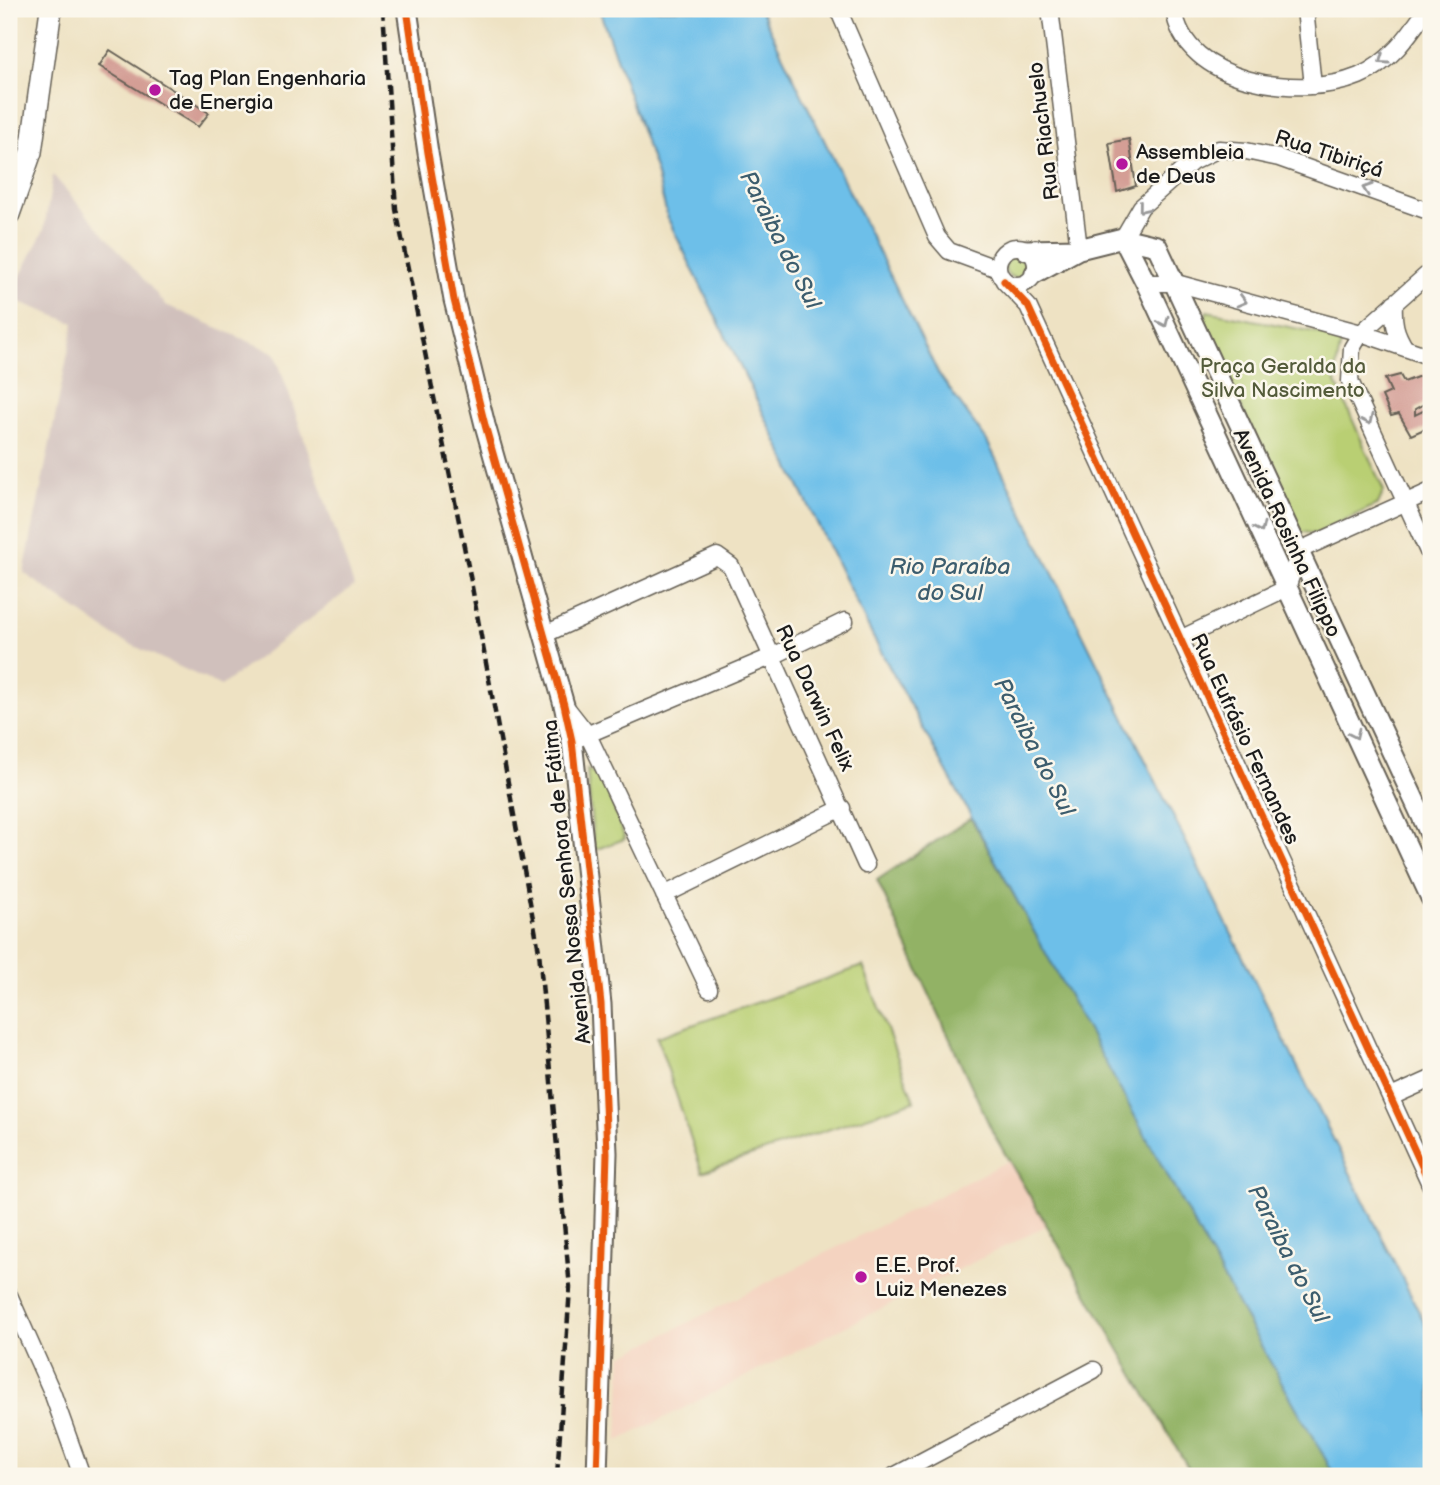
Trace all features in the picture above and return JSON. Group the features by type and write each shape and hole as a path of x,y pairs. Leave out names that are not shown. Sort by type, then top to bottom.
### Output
{"main road":[{"path":"9,214 32,152 51,9"}],"street":[{"name":"Avenida Nossa Senhora de Fátima","path":"407,9 428,153 454,300 485,425 543,635 564,705 580,738 601,1004 607,1153 597,1476"},
{"path":"838,9 937,237 949,251 1001,275 1016,285 1079,249"},
{"name":"Rua Riachuelo","path":"1050,9 1079,249"},
{"path":"1174,9 1185,40 1208,61 1237,77 1278,85 1313,86 1359,76 1391,56 1427,9"},
{"path":"1305,9 1313,86"},
{"name":"Rua Tibiriçá","path":"1123,238 1141,207 1192,162 1219,149 1246,150 1279,158 1431,212"},
{"path":"949,251 1004,252 1015,247 1026,250 1079,249 1123,238"},
{"name":"Avenida Rosinha Filippo","path":"1123,238 1431,898"},
{"name":"Avenida Rosinha Filippo","path":"1123,238 1157,246 1176,283 1431,838"},
{"path":"1026,250 1034,257 1027,306"},
{"path":"1004,252 999,260 1001,275 1027,306"},
{"path":"1431,271 1361,333 1352,348 1350,381 1431,558"},
{"path":"1146,283 1176,283 1361,333 1431,357"},
{"path":"1394,303 1393,322 1405,348"},
{"name":"Rua Eufrásio Fernandes","path":"1027,306 1431,1185"},
{"path":"1180,639 1287,588 1300,550 1431,491"},
{"name":"Rua Darwin Felix","path":"543,635 717,556 731,566 866,865"},
{"path":"709,989 664,895 580,738 773,656 845,621"},
{"path":"664,895 842,808"},
{"path":"1409,849 1431,838"},
{"path":"1391,1097 1431,1079"},
{"path":"9,1295 52,1392 82,1476"},
{"path":"894,1476 1094,1370"}],"shaded area":[{"path":"53,175 166,305 275,353 354,586 221,686 117,638 24,573 74,323 9,298 44,230"},
{"name":"E.E. Prof. Luiz Menezes","path":"1071,1129 1101,1198 618,1441 622,1356"}],"green space":[{"path":"1016,256 1024,259 1027,267 1024,275 1016,278 1008,275 1005,267 1008,259"},
{"name":"Praça Geralda da Silva Nascimento","path":"1207,311 1335,336 1341,343 1334,378 1384,491 1378,504 1316,534 1297,531 1203,323"},
{"path":"587,769 603,778 625,839 594,850"},
{"path":"971,818 1338,1476 1193,1476 993,1133 877,880"},
{"path":"863,966 914,1101 702,1172 657,1037"}],"water":[{"name":"Rio Paraíba do Sul","path":"599,9 760,9 938,373 987,441 1431,1336 1431,1476 1335,1476 1238,1305 873,637 668,219 656,172"}],"building":[{"name":"Tag Plan Engenharia de Energia","path":"110,50 209,113 198,127 99,66"},
{"name":"Assembleia de Deus","path":"1129,139 1136,186 1117,192 1109,143"},
{"path":"1431,372 1431,400 1415,409 1415,415 1431,407 1431,426 1411,435 1399,414 1391,416 1382,396 1391,392 1385,379 1400,375 1404,382"}],"railway":[{"path":"383,9 396,209 470,576 539,951 570,1288 557,1476"}],"cycle path":[{"path":"407,9 428,153 454,300 485,425 572,741 601,1004 607,1153 597,1476"},
{"path":"1004,281 1028,306 1431,1186"}],"place":[{"name":"Tag Plan Engenharia de Energia","path":"155,90"},
{"name":"Assembleia de Deus","path":"1122,164"},
{"name":"E.E. Prof. Luiz Menezes","path":"861,1277"}],"water label":[{"name":"Paraiba do Sul","path":"780,240"},
{"name":"Paraiba do Sul","path":"1034,747"},
{"name":"Paraiba do Sul","path":"1288,1254"}]}
